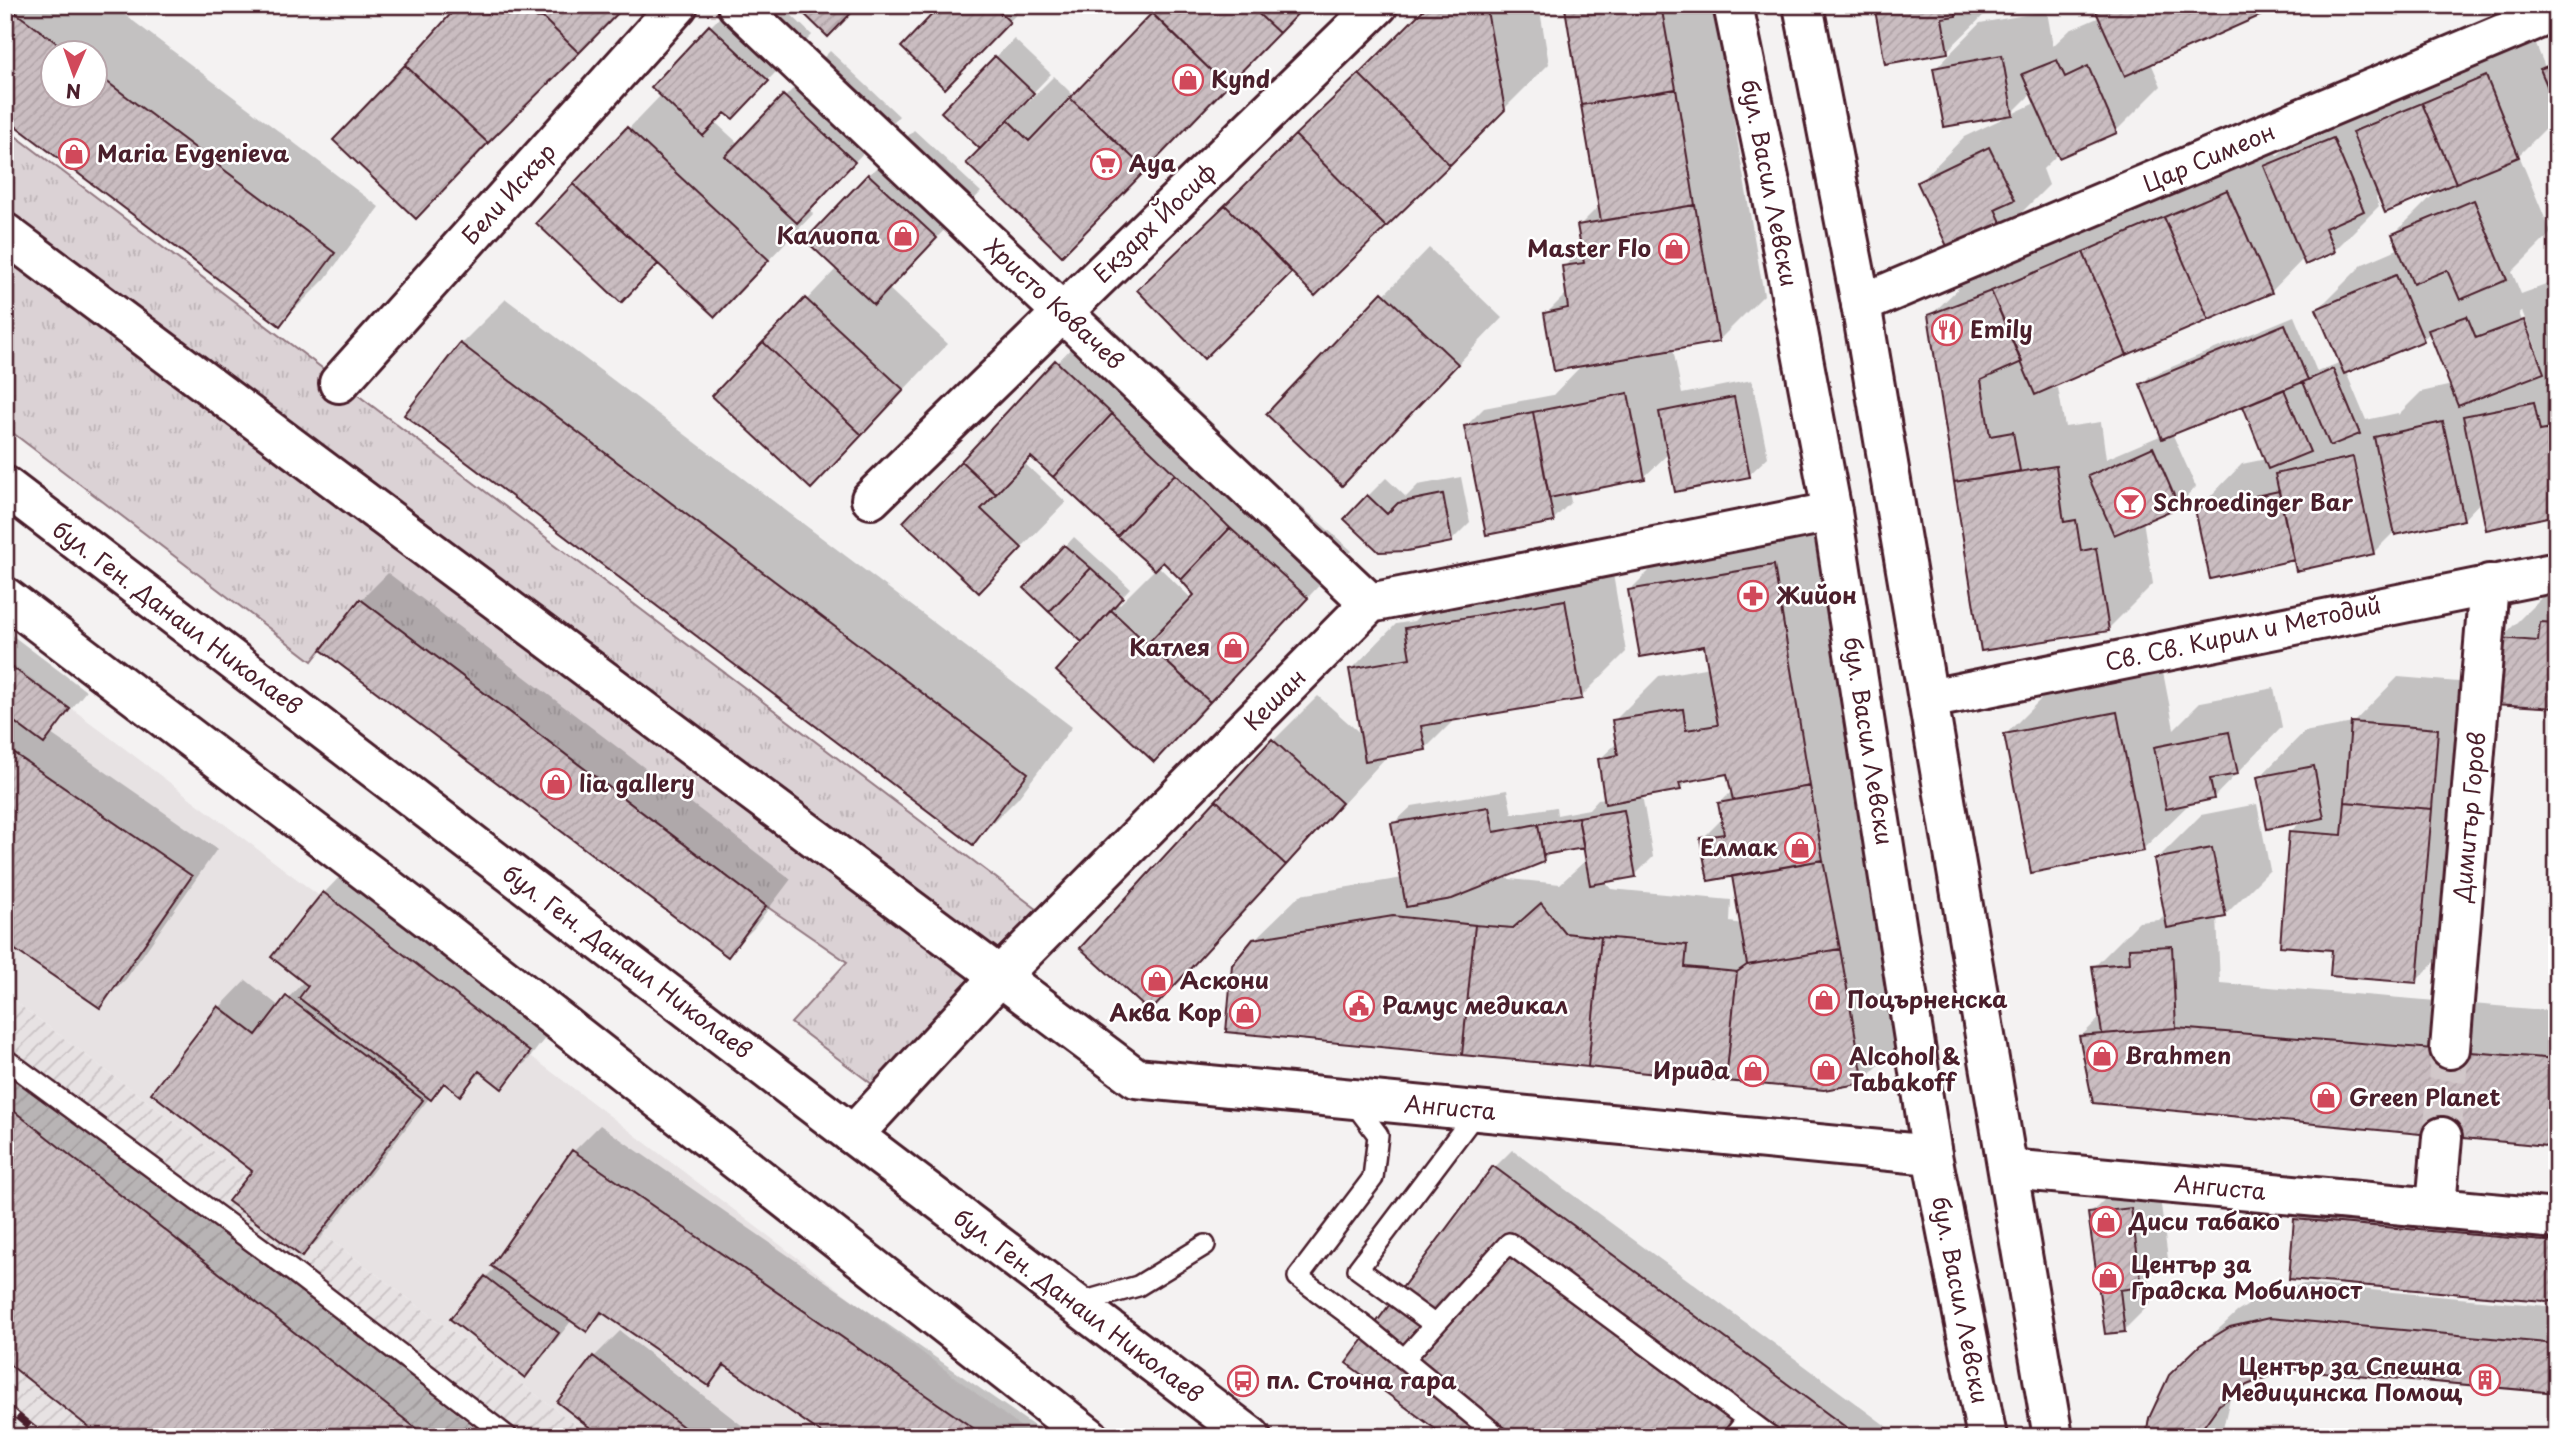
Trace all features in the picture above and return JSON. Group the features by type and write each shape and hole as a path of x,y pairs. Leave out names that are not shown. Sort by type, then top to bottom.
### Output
{"street":[{"name":"Бели Искър","path":"338,383 678,5"},
{"name":"Христо Ковачев","path":"737,5 1370,603"},
{"name":"Екзарх Йосиф","path":"871,499 1378,5"},
{"name":"бул. Васил Левски","path":"1733,5 1832,512 1932,1155 1987,1437"},
{"path":"1803,5 1861,304 2053,1437"},
{"name":"Цар Симеон","path":"1861,304 2557,11"},
{"path":"5,233 1000,976"},
{"name":"бул. Ген. Данаил Николаев","path":"5,486 1251,1437"},
{"path":"1370,603 1832,512"},
{"name":"Св. Св. Кирил и Методий","path":"1929,699 2557,572"},
{"name":"Димитър Горов","path":"2450,1049 2489,584"},
{"path":"5,597 430,920 1089,1437"},
{"name":"Кешан","path":"853,1135 1000,976 1370,603"},
{"name":"Ангиста","path":"1000,976 1136,1078 1932,1155"},
{"path":"2436,1207 2442,1137"},
{"name":"Ангиста","path":"2009,1168 2557,1219"}],"lane":[{"path":"5,1059 290,1270 508,1437"},
{"path":"1350,1099 1378,1135 1373,1178 1298,1276 1499,1437"},
{"path":"1435,1325 1358,1269 1478,1110"},
{"path":"1404,1359 1509,1243 1771,1437"},
{"path":"1076,1304 1138,1286 1205,1245"},
{"path":"1733,1437 1747,1419"}],"shaded area":[{"path":"5,658 1034,1437 592,1437 5,994"},
{"path":"5,994 592,1437 5,1437"}],"green space":[{"path":"5,128 1054,922 889,1097 791,1023 847,962 766,906 360,599 312,661 5,427"}],"building":[{"path":"5,5 50,38 38,38 38,108 108,108 108,83 335,253 280,326 5,118"},
{"path":"476,5 626,5 579,53 543,18 472,11"},
{"path":"795,5 859,5 828,37"},
{"path":"941,5 992,5 1010,22 945,89 901,47"},
{"path":"1143,5 1249,5 1279,33 1227,86"},
{"path":"1249,5 1306,5 1279,33"},
{"path":"1428,5 1486,5 1505,110 1450,165 1359,74"},
{"path":"1584,5 1661,5 1676,89 1581,105 1565,8"},
{"path":"1874,5 1955,5 1956,16 1942,18 1948,53 1885,64"},
{"path":"2093,5 2284,5 2125,76"},
{"path":"455,9 543,18 579,53 488,143 405,65"},
{"path":"1152,13 1227,86 1146,170 1070,98"},
{"path":"709,25 769,81 733,119 725,113 703,136 651,87"},
{"path":"2002,55 2013,115 1944,127 1933,68"},
{"path":"995,56 1034,93 980,149 941,112"},
{"path":"2057,60 2065,77 2088,66 2117,133 2059,158 2022,74"},
{"path":"2557,62 2557,109 2540,69"},
{"path":"405,65 488,143 416,219 333,140"},
{"path":"1359,74 1450,165 1386,227 1295,135"},
{"path":"2486,76 2519,157 2456,183 2422,103"},
{"path":"1676,89 1695,205 1601,221 1581,105"},
{"path":"783,95 855,162 797,223 725,156"},
{"path":"1070,98 1146,170 1062,256 966,163 1008,120 1029,141"},
{"path":"2422,103 2456,183 2385,213 2352,132"},
{"path":"627,127 769,260 715,317 573,184"},
{"path":"1295,135 1386,227 1315,296 1225,205"},
{"path":"2333,138 2364,211 2325,228 2335,252 2305,265 2264,166"},
{"path":"1989,147 2015,200 1995,209 2005,231 1952,257 1917,182"},
{"path":"868,174 937,238 874,305 805,240"},
{"path":"573,184 658,264 621,303 536,223"},
{"path":"2227,190 2272,293 2209,320 2164,217"},
{"path":"2474,200 2507,280 2460,300 2447,270 2413,284 2392,234"},
{"path":"1225,205 1292,272 1204,359 1137,290"},
{"path":"1695,205 1719,342 1554,371 1544,313 1568,308 1562,266 1584,263 1577,225"},
{"path":"2164,217 2209,320 2127,355 2083,252"},
{"path":"2083,252 2127,355 2035,395 1991,291"},
{"path":"2396,275 2424,341 2344,374 2316,309"},
{"path":"1991,291 2022,362 1981,380 1990,436 2013,432 2020,471 1954,482 1928,315"},
{"path":"1382,292 1458,364 1342,486 1266,414"},
{"path":"805,298 904,390 862,435 763,342"},
{"path":"2467,316 2476,338 2524,320 2544,373 2458,406 2428,330"},
{"path":"2285,324 2308,380 2162,439 2140,384"},
{"path":"763,342 862,435 811,489 712,396"},
{"path":"460,343 1028,773 973,845 404,415"},
{"path":"1055,360 1112,414 1053,477 1031,457 996,494 961,461"},
{"path":"2333,369 2360,434 2330,446 2303,382"},
{"path":"2284,389 2310,452 2268,469 2243,406"},
{"path":"1628,393 1645,479 1549,498 1533,412"},
{"path":"1734,397 1750,477 1675,492 1659,412"},
{"path":"2534,402 2540,431 2557,428 2557,515 2486,530 2463,416"},
{"path":"1533,412 1554,522 1486,535 1464,426"},
{"path":"1112,414 1175,474 1117,536 1053,477"},
{"path":"2443,422 2464,520 2395,535 2374,437"},
{"path":"2153,447 2179,507 2114,535 2088,476"},
{"path":"2353,457 2374,554 2296,571 2275,474"},
{"path":"961,461 996,494 981,509 1022,548 979,593 903,522"},
{"path":"2056,466 2064,522 2076,520 2081,551 2096,548 2109,631 1981,651 1954,482"},
{"path":"1175,474 1230,528 1181,580 1163,562 1155,570 1117,536"},
{"path":"2279,491 2294,560 2210,579 2195,509"},
{"path":"1443,494 1452,542 1407,551 1379,552 1344,519 1367,495 1387,514 1398,503"},
{"path":"1230,528 1308,598 1210,702 1147,644 1194,595 1181,580"},
{"path":"1064,545 1091,568 1049,612 1024,588"},
{"path":"1774,565 1810,786 1733,800 1727,774 1679,783 1681,790 1605,804 1598,759 1618,755 1612,720 1683,709 1686,730 1718,725 1704,646 1640,657 1628,590"},
{"path":"1091,568 1123,597 1082,642 1049,612"},
{"path":"360,599 766,906 728,957 321,650"},
{"path":"1565,600 1582,699 1421,726 1426,750 1365,761 1349,669 1410,658 1405,628"},
{"path":"1111,610 1210,702 1154,762 1056,671"},
{"path":"2540,622 2557,623 2557,708 2494,704 2498,638 2538,641"},
{"path":"5,662 70,709 44,744 5,715"},
{"path":"2117,712 2144,851 2031,873 2004,734"},
{"path":"2351,722 2438,729 2432,809 2345,802"},
{"path":"2229,732 2238,774 2210,779 2214,799 2166,809 2154,747"},
{"path":"1272,739 1342,803 1286,865 1216,800"},
{"path":"5,747 192,876 100,1008 5,943"},
{"path":"2314,766 2324,818 2267,829 2257,777"},
{"path":"1810,786 1823,860 1708,881 1700,838 1724,834 1718,803"},
{"path":"1216,800 1286,865 1150,1012 1080,948"},
{"path":"2345,802 2432,809 2417,983 2330,976 2332,950 2280,946 2289,831 2342,835"},
{"path":"1489,807 1494,832 1538,824 1544,862 1452,899 1406,907 1391,823"},
{"path":"1624,810 1636,877 1590,885 1578,817"},
{"path":"1578,817 1584,848 1543,855 1538,824"},
{"path":"2212,848 2226,917 2167,928 2154,859"},
{"path":"1823,860 1840,949 1747,965 1732,876"},
{"path":"323,892 530,1052 502,1089 479,1071 460,1096 444,1083 431,1100 299,998 308,986 271,957"},
{"path":"1541,903 1565,933 1601,937 1588,1067 1462,1055 1475,925 1513,928"},
{"path":"1393,916 1475,925 1462,1055 1226,1032 1232,965 1253,939"},
{"path":"1601,937 1687,945 1685,967 1737,972 1726,1081 1588,1067"},
{"path":"2172,946 2176,1028 2102,1034 2092,966 2130,963 2129,948"},
{"path":"1840,949 1864,1083 1824,1090 1726,1081 1737,972 1747,965"},
{"path":"286,996 423,1100 302,1257 228,1201 252,1171 151,1093 218,1006 256,1035"},
{"path":"2176,1028 2557,1059 2557,1147 2093,1103 2079,1036"},
{"path":"5,1104 427,1437 101,1437 5,1361"},
{"path":"572,1150 986,1437 827,1437 724,1365 709,1386 601,1312 587,1332 491,1266"},
{"path":"1493,1166 1859,1437 1446,1437 1346,1363"},
{"path":"2131,1208 2142,1287 2120,1290 2125,1332 2105,1334 2088,1213"},
{"path":"2294,1219 2557,1242 2557,1302 2289,1279"},
{"path":"485,1276 559,1333 525,1378 450,1319"},
{"name":"Център за Спешна Медицинска Помощ","path":"2269,1318 2557,1344 2557,1393 2289,1369 2247,1385 2219,1405 2196,1437 2146,1437 2149,1418 2169,1375 2200,1345 2230,1327"},
{"path":"593,1356 696,1437 602,1437 557,1402"}],"tunnel":[{"path":"2442,1137 2450,1049"}],"railway":[{"path":"5,1406 43,1437"}],"place":[{"name":"Kynd","path":"1188,80"},
{"name":"Maria Evgenieva","path":"74,154"},
{"name":"Aya","path":"1106,164"},
{"name":"Калиопа","path":"903,236"},
{"name":"Master Flo","path":"1674,249"},
{"name":"Emily","path":"1947,330"},
{"name":"Schroedinger Bar","path":"2130,503"},
{"name":"Жийон","path":"1753,596"},
{"name":"Катлея","path":"1233,648"},
{"name":"lia gallery","path":"556,784"},
{"name":"Елмак","path":"1800,848"},
{"name":"Аскони","path":"1157,981"},
{"name":"Поцърненска","path":"1824,1000"},
{"name":"Рамус медикал","path":"1359,1006"},
{"name":"Аква Кор","path":"1245,1013"},
{"name":"Brahmen","path":"2102,1056"},
{"name":"Alcohol & Tabakoff","path":"1826,1070"},
{"name":"Ирида","path":"1753,1071"},
{"name":"Green Planet","path":"2326,1098"},
{"name":"Диси табако","path":"2106,1222"},
{"name":"Център за Градска Мобилност","path":"2108,1278"},
{"name":"Център за Спешна Медицинска Помощ","path":"2485,1380"},
{"name":"пл. Сточна гара","path":"1243,1381"}]}
